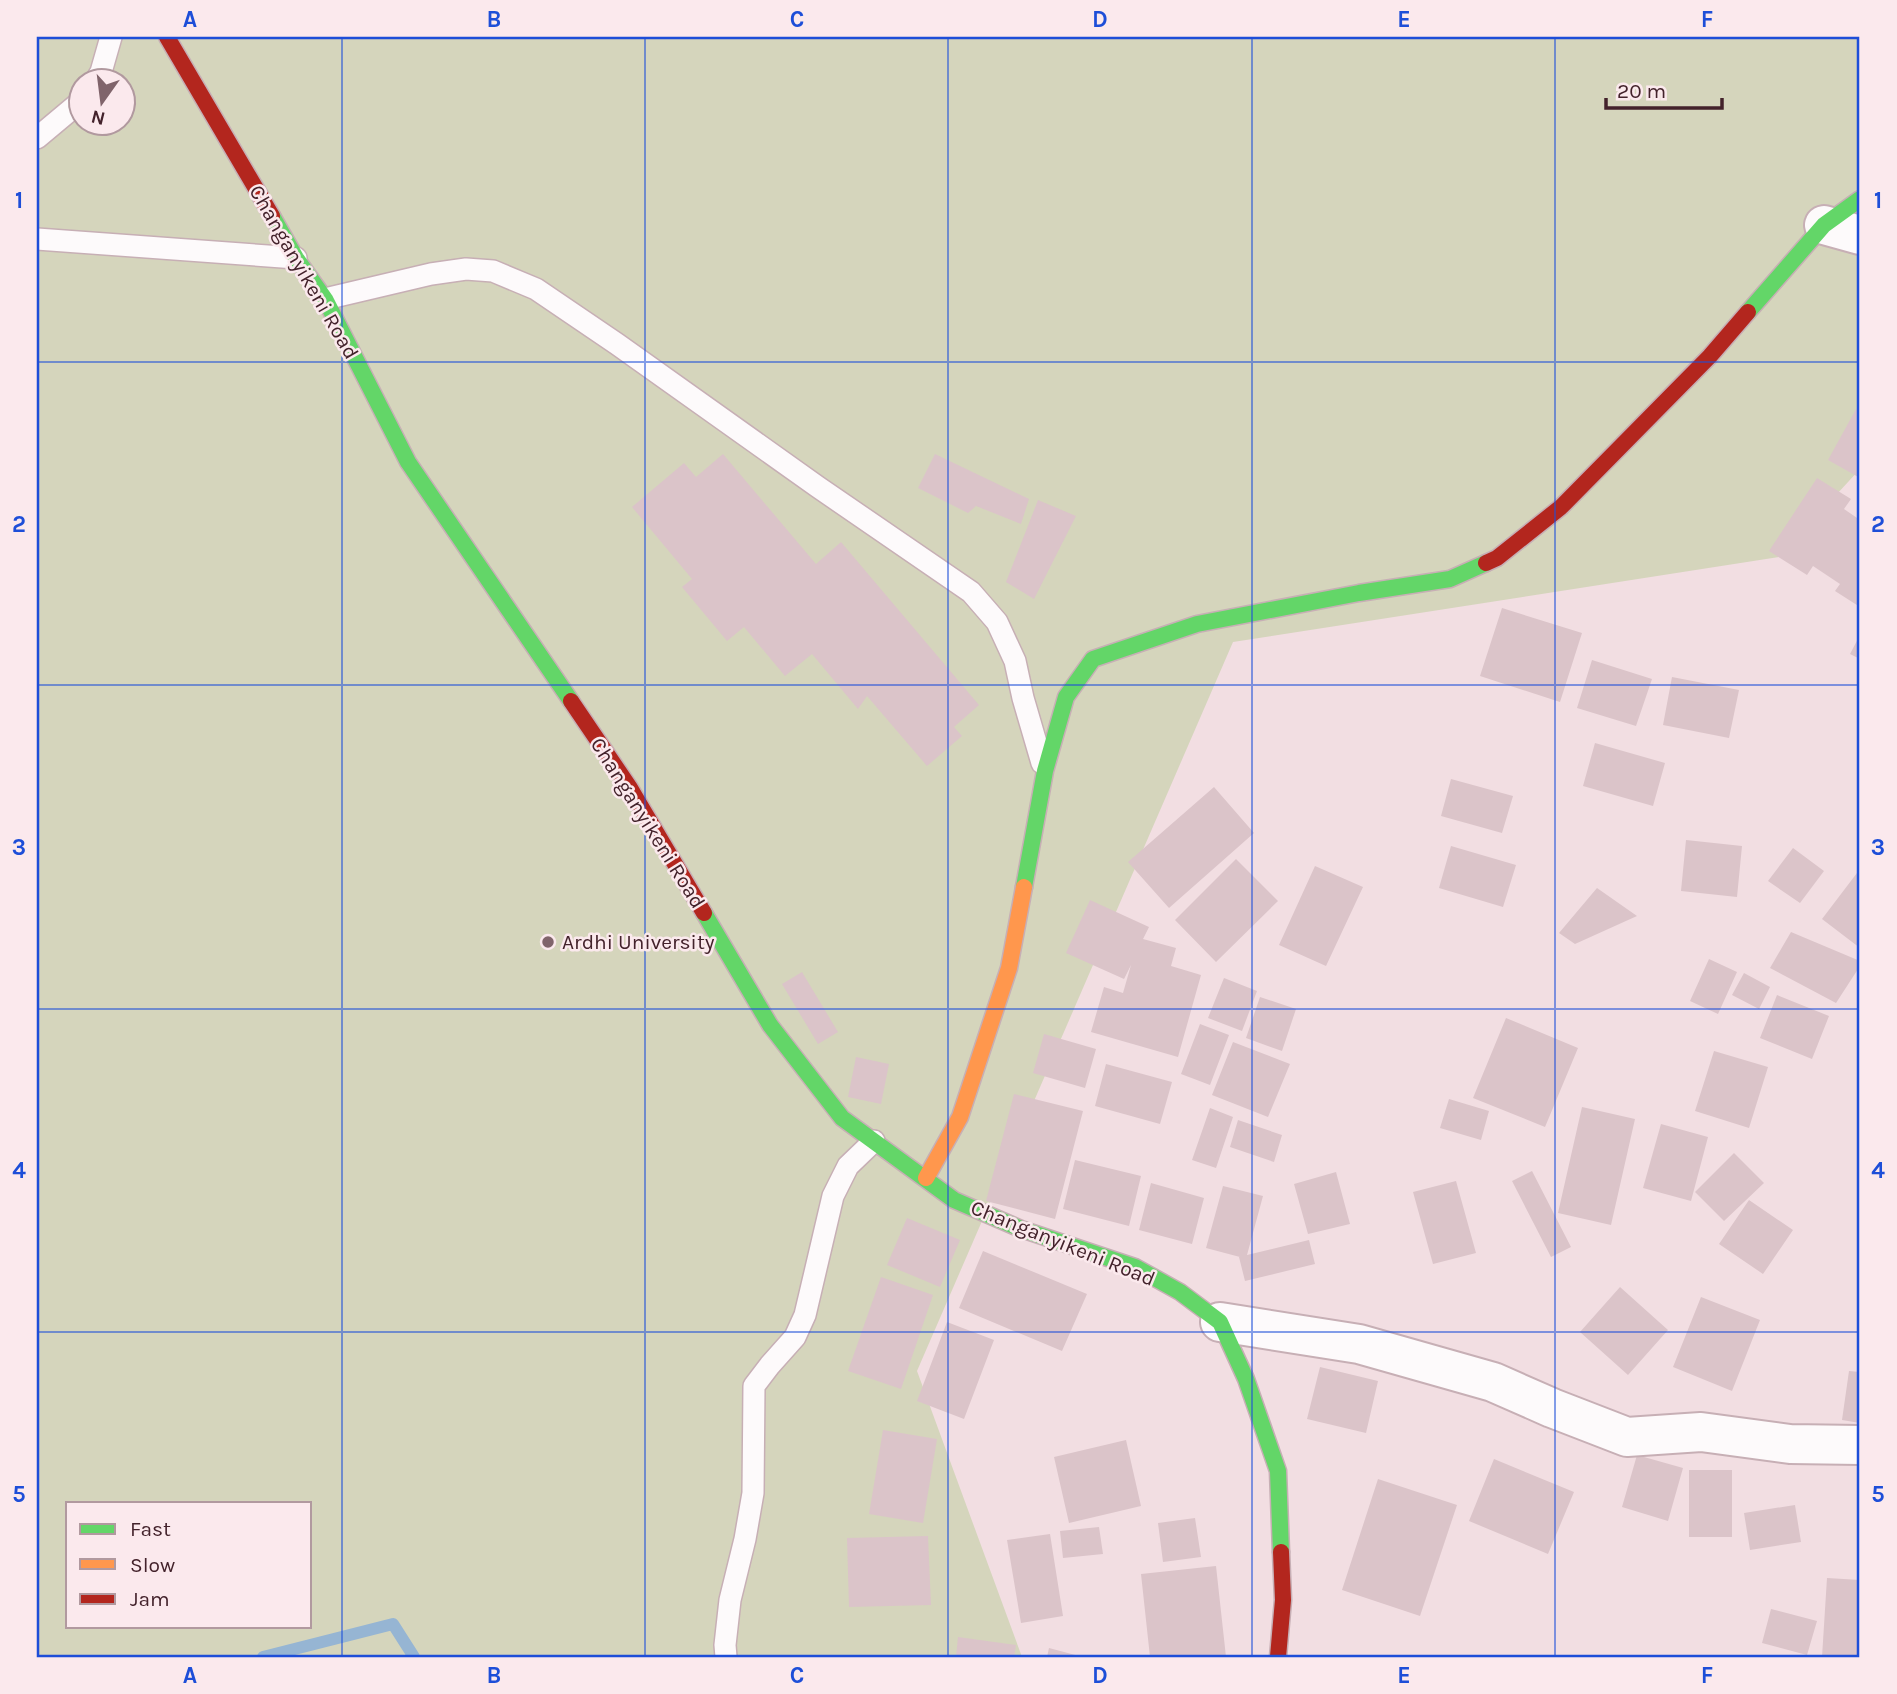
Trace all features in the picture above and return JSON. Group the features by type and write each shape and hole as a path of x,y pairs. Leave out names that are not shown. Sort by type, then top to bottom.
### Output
{"street":[{"name":"Changanyikeni Road","path":"167,37 296,258 326,299 408,461 630,788 770,1025 842,1118 954,1200 1021,1229 1135,1267 1180,1293 1220,1322 1247,1379 1278,1471 1283,1600 1278,1657"},
{"path":"926,1178 960,1117 1009,968 1045,771 1066,697 1093,659 1197,624 1359,593 1450,579 1497,558 1561,507 1710,356 1842,230 1860,199"},
{"path":"1220,1322 1359,1344 1493,1382 1627,1437 1701,1432 1790,1444 1860,1445"}],"lane":[{"path":"103,66 111,37"},
{"path":"37,138 66,114"},
{"path":"37,239 296,258"},
{"path":"326,299 431,274 466,269 493,271 536,289 971,592 997,622 1015,661 1045,771"},
{"path":"726,1657 730,1600 745,1539 752,1493 754,1386 795,1337 805,1315 833,1196 848,1166 874,1141"}],"green space":[{"name":"Ardhi University","path":"37,37 1860,37 1860,469 1779,557 1233,642 917,1371 1022,1657 37,1657"}],"building":[{"path":"1856,409 1860,411 1860,478 1828,460"},
{"path":"723,454 816,564 841,542 979,705 954,727 962,736 927,766 867,696 858,709 812,654 785,676 744,627 727,641 682,587 692,579 632,507 684,463 696,477"},
{"path":"935,454 1029,499 1021,524 976,506 968,513 918,488"},
{"path":"1817,478 1851,499 1844,509 1860,520 1860,607 1835,591 1840,584 1813,566 1807,575 1769,551"},
{"path":"1038,500 1076,516 1034,599 1006,582"},
{"path":"1502,608 1582,633 1560,702 1480,676"},
{"path":"1860,635 1860,659 1850,654"},
{"path":"1592,660 1652,679 1636,726 1577,708"},
{"path":"1672,677 1739,690 1729,738 1663,725"},
{"path":"1595,743 1665,763 1653,806 1583,786"},
{"path":"1451,779 1513,796 1502,833 1441,816"},
{"path":"1214,787 1254,833 1169,908 1128,862"},
{"path":"1686,840 1742,846 1737,897 1681,891"},
{"path":"1451,846 1516,865 1503,907 1439,888"},
{"path":"1793,848 1824,871 1800,903 1768,881"},
{"path":"1236,859 1278,901 1216,962 1175,920"},
{"path":"1315,866 1363,887 1326,966 1279,945"},
{"path":"1860,869 1860,948 1822,919"},
{"path":"1597,888 1637,916 1575,944 1559,933"},
{"path":"1090,900 1149,927 1143,939 1176,948 1171,966 1201,975 1178,1057 1091,1032 1104,987 1123,993 1131,965 1124,979 1066,953"},
{"path":"1791,932 1860,961 1860,966 1836,1003 1770,968"},
{"path":"1709,959 1737,972 1718,1014 1690,1001"},
{"path":"802,972 838,1032 818,1044 782,984"},
{"path":"1744,973 1770,987 1759,1009 1732,995"},
{"path":"1224,978 1257,991 1242,1031 1208,1018"},
{"path":"1777,995 1829,1016 1812,1059 1760,1038"},
{"path":"1260,997 1296,1009 1282,1051 1246,1038"},
{"path":"1506,1018 1578,1048 1545,1127 1473,1098"},
{"path":"1200,1024 1229,1035 1210,1085 1181,1074"},
{"path":"1044,1034 1096,1049 1085,1088 1033,1073"},
{"path":"1233,1042 1290,1064 1268,1117 1212,1095"},
{"path":"1714,1051 1768,1067 1749,1128 1695,1111"},
{"path":"856,1057 889,1064 881,1104 848,1097"},
{"path":"1106,1064 1172,1082 1160,1124 1095,1106"},
{"path":"1014,1094 1083,1111 1055,1219 986,1201"},
{"path":"1449,1099 1489,1111 1481,1140 1440,1128"},
{"path":"1582,1107 1635,1119 1611,1225 1558,1213"},
{"path":"1210,1108 1233,1117 1216,1168 1192,1160"},
{"path":"1238,1120 1282,1135 1274,1162 1230,1147"},
{"path":"1661,1124 1708,1137 1691,1201 1643,1188"},
{"path":"1734,1153 1764,1183 1724,1221 1695,1192"},
{"path":"1075,1160 1141,1176 1129,1226 1063,1209"},
{"path":"1532,1171 1571,1247 1551,1257 1512,1181"},
{"path":"1336,1172 1350,1224 1308,1234 1294,1184"},
{"path":"1456,1181 1476,1253 1433,1264 1413,1192"},
{"path":"1151,1183 1204,1198 1192,1244 1139,1230"},
{"path":"1223,1186 1263,1196 1247,1255 1309,1240 1315,1264 1245,1281 1240,1257 1206,1248"},
{"path":"1749,1200 1793,1230 1763,1274 1719,1244"},
{"path":"907,1218 960,1240 940,1287 887,1265"},
{"path":"983,1251 1087,1294 1062,1351 959,1308"},
{"path":"881,1277 933,1295 901,1389 848,1371"},
{"path":"1620,1287 1668,1330 1628,1375 1580,1332"},
{"path":"1701,1297 1760,1320 1732,1391 1673,1367"},
{"path":"947,1322 994,1340 964,1419 917,1401"},
{"path":"1320,1367 1378,1381 1366,1433 1307,1419"},
{"path":"1849,1371 1860,1372 1860,1423 1842,1420"},
{"path":"883,1430 937,1439 923,1523 869,1514"},
{"path":"1126,1440 1141,1506 1069,1523 1054,1457"},
{"path":"1637,1455 1683,1468 1668,1521 1622,1507"},
{"path":"1494,1459 1574,1492 1548,1554 1469,1521"},
{"path":"1689,1470 1732,1470 1732,1537 1689,1537"},
{"path":"1378,1479 1457,1505 1420,1616 1342,1590"},
{"path":"1795,1505 1801,1542 1750,1550 1744,1513"},
{"path":"1195,1518 1201,1557 1163,1562 1158,1523"},
{"path":"1099,1527 1103,1554 1063,1558 1060,1531"},
{"path":"1050,1534 1063,1616 1021,1623 1007,1540"},
{"path":"928,1536 931,1605 849,1607 847,1538"},
{"path":"1216,1566 1226,1657 1150,1657 1141,1574"},
{"path":"1827,1578 1860,1580 1860,1657 1822,1657"},
{"path":"1771,1609 1817,1621 1807,1655 1762,1643"},
{"path":"958,1637 1016,1645 1014,1657 956,1657"},
{"path":"1049,1648 1079,1656 1079,1657 1047,1657"}],"waterway":[{"path":"263,1657 393,1624 414,1657"}],"traffic: fast":[{"path":"1748,312 1824,225 1860,199"},
{"path":"272,216 296,258 325,299 408,462 571,701"},
{"path":"1024,887 1045,771 1066,697 1093,659 1197,624 1359,593 1450,579 1486,563"},
{"path":"704,913 770,1025 842,1118 954,1200 1021,1229 1135,1267 1180,1292 1220,1322 1246,1379 1278,1471 1281,1552"}],"traffic: slow":[{"path":"926,1178 960,1117 1009,968 1024,887"}],"traffic: jam":[{"path":"167,37 272,216"},
{"path":"1486,563 1497,558 1561,507 1710,356 1748,312"},
{"path":"571,701 630,788 704,913"},
{"path":"1278,1657 1283,1600 1281,1552"}],"place":[{"name":"Ardhi University","path":"548,942"}]}
